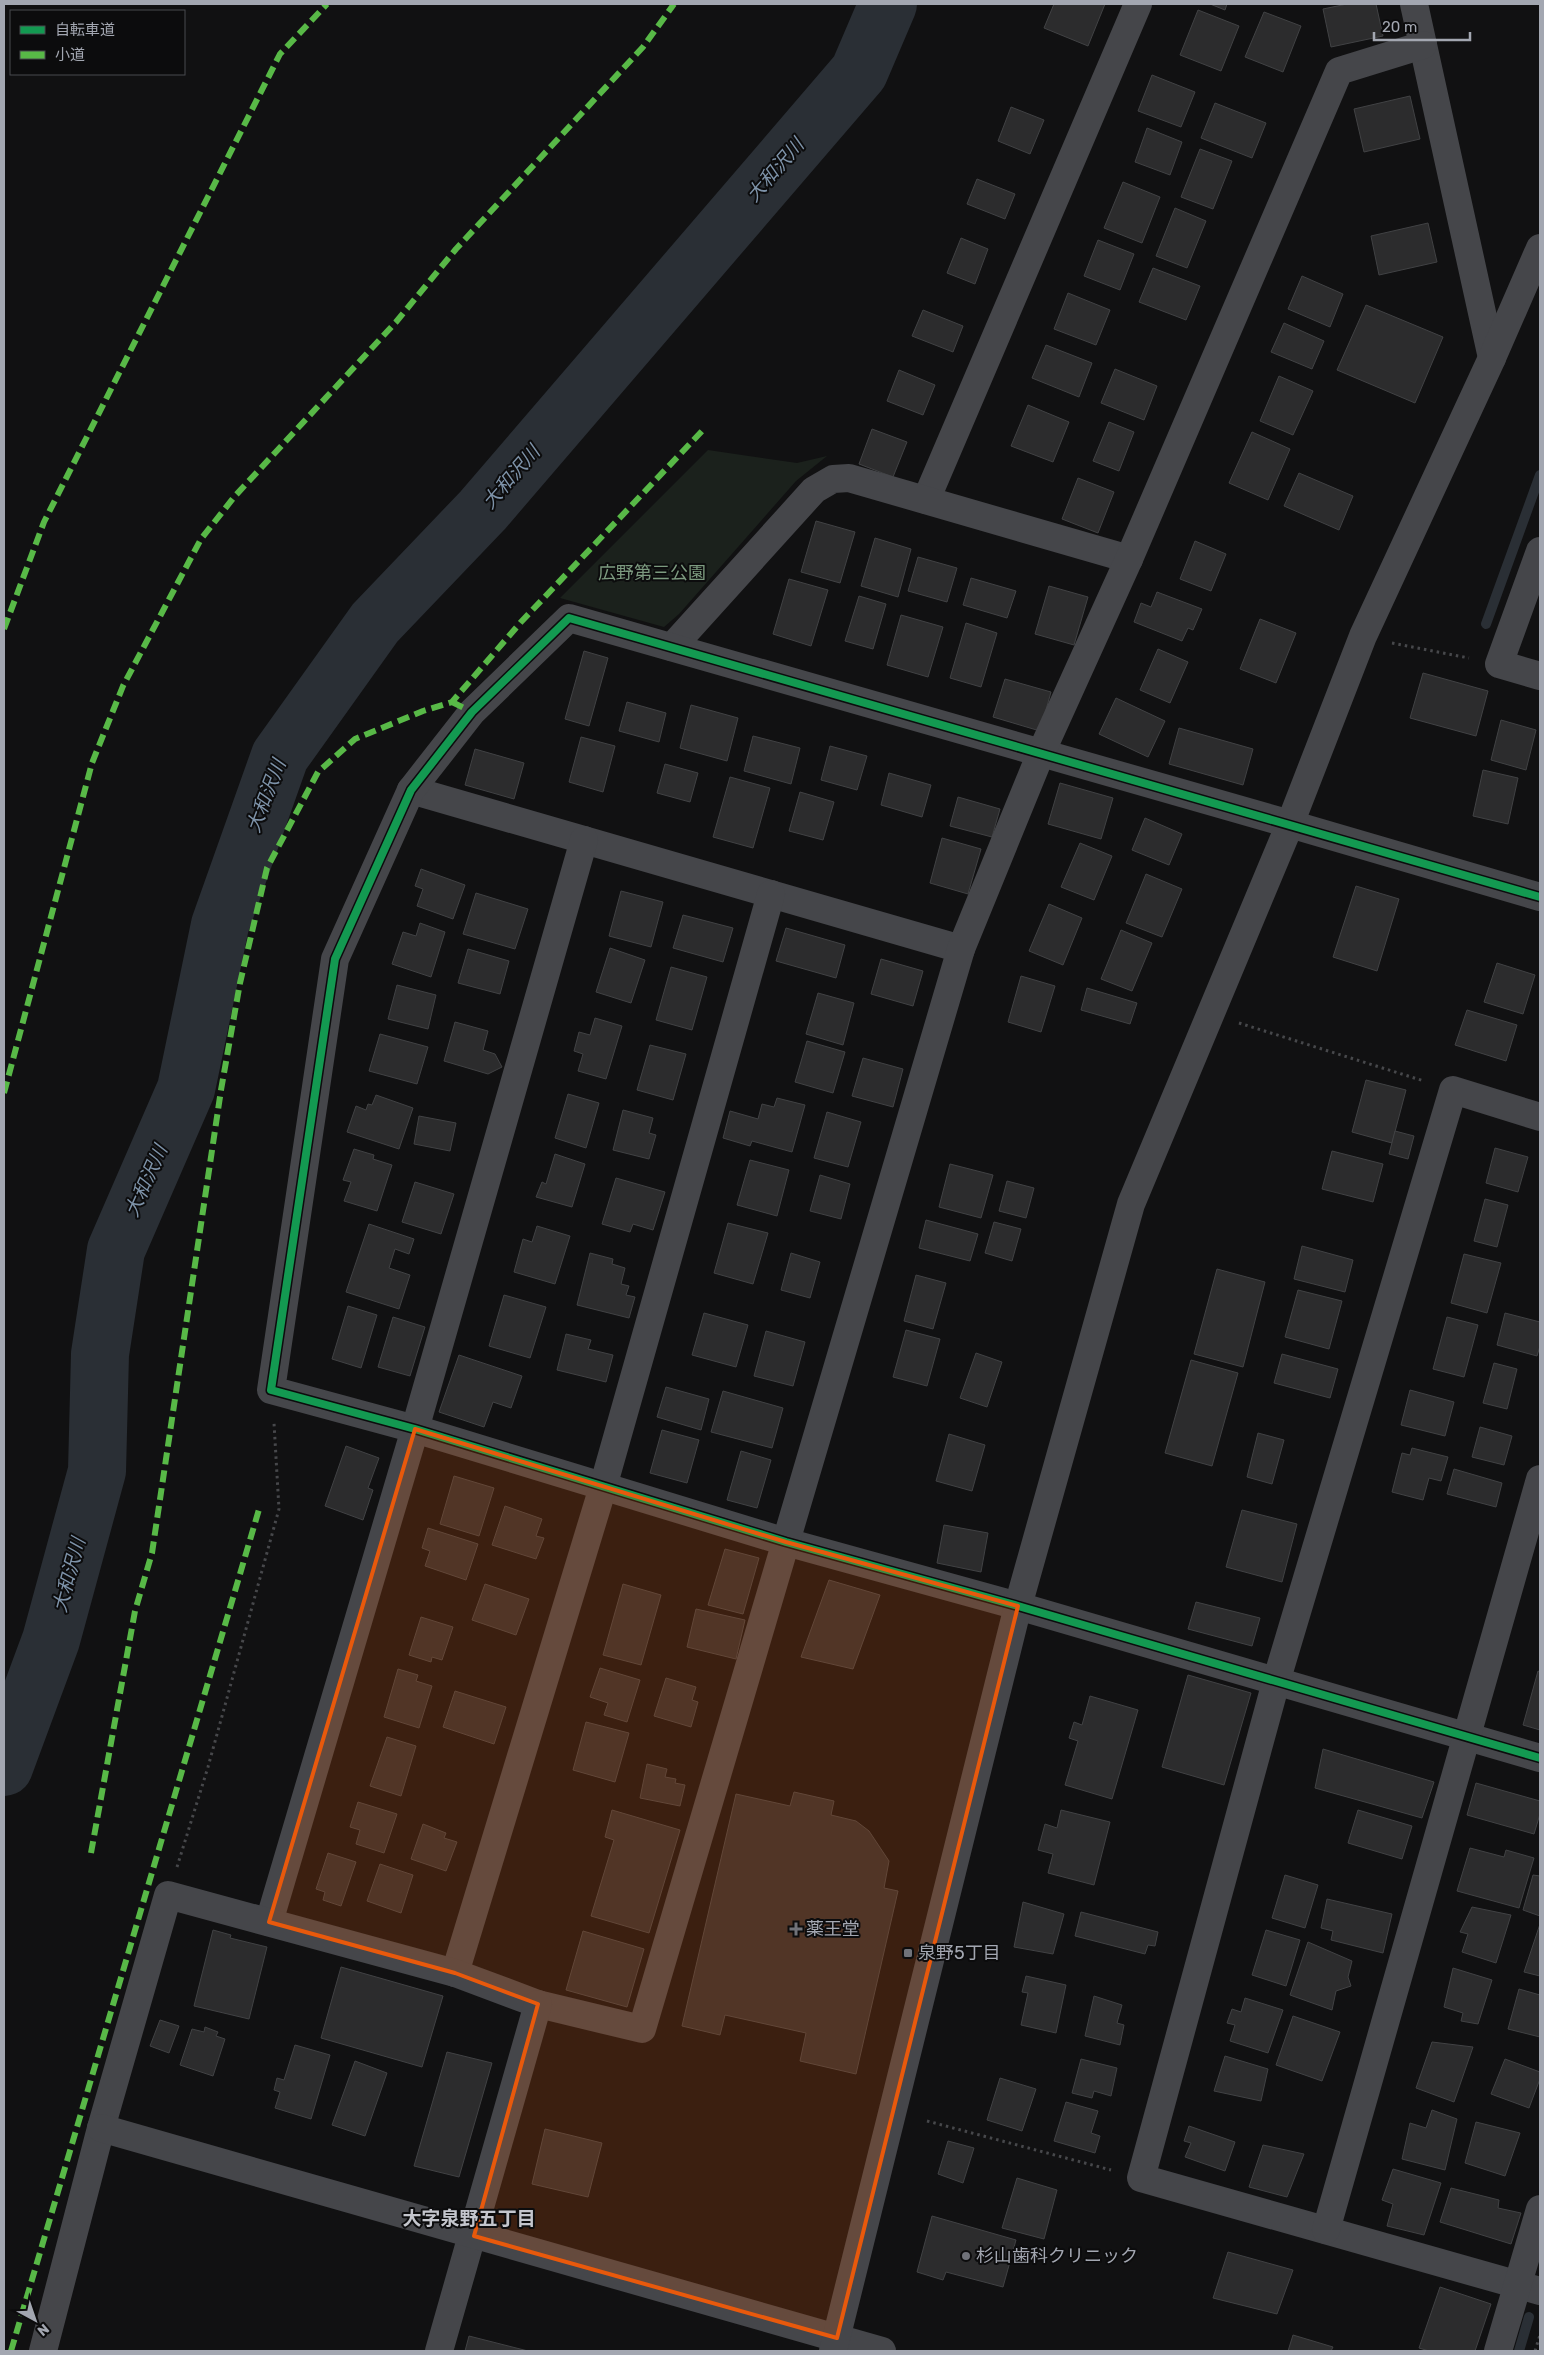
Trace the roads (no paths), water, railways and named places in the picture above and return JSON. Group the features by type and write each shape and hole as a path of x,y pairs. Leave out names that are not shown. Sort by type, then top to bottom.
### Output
{"street":[{"path":"926,500 1138,4"},
{"path":"1414,4 1492,358"},
{"path":"42,2351 100,2128 168,1895 455,1973 538,2004 642,2029 961,949 1041,753 1129,559 1338,71 1423,45"},
{"path":"835,2345 1018,1606 1131,1204 1290,824 1363,636 1492,358 1540,248"},
{"path":"672,647 814,490 833,479 850,478 1129,559"},
{"path":"1540,551 1499,664 1540,676"},
{"path":"1540,897 569,618 472,712 411,790 336,959 271,1390 415,1429 786,1542 1018,1606 1540,1758"},
{"path":"411,790 961,949"},
{"path":"269,1922 415,1429 584,840"},
{"path":"455,1973 603,1487 771,894"},
{"path":"1530,2288 1141,2178 1276,1682 1452,1090 1540,1117"},
{"path":"1326,2230 1540,1479"},
{"path":"440,2351 538,2004"},
{"path":"100,2128 474,2236 835,2345 882,2351"},
{"path":"1498,2351 1530,2288 1540,2209"}],"waterway":[{"name":"大和沢川","path":"4,1767 51,1640 97,1471 100,1354 116,1250 186,1089 220,925 280,756 375,623 483,510 859,72 888,4"},
{"path":"1486,624 1540,475"},
{"path":"1519,2351 1529,2317"}],"place":[{"name":"薬王堂","path":"796,1929"},
{"name":"泉野5丁目","path":"908,1953"},
{"name":"杉山歯科クリニック","path":"966,2256"}],"district":[{"name":"大字泉野五丁目","path":"469,2218"}],"park label":[{"name":"広野第三公園","path":"652,573"}]}
